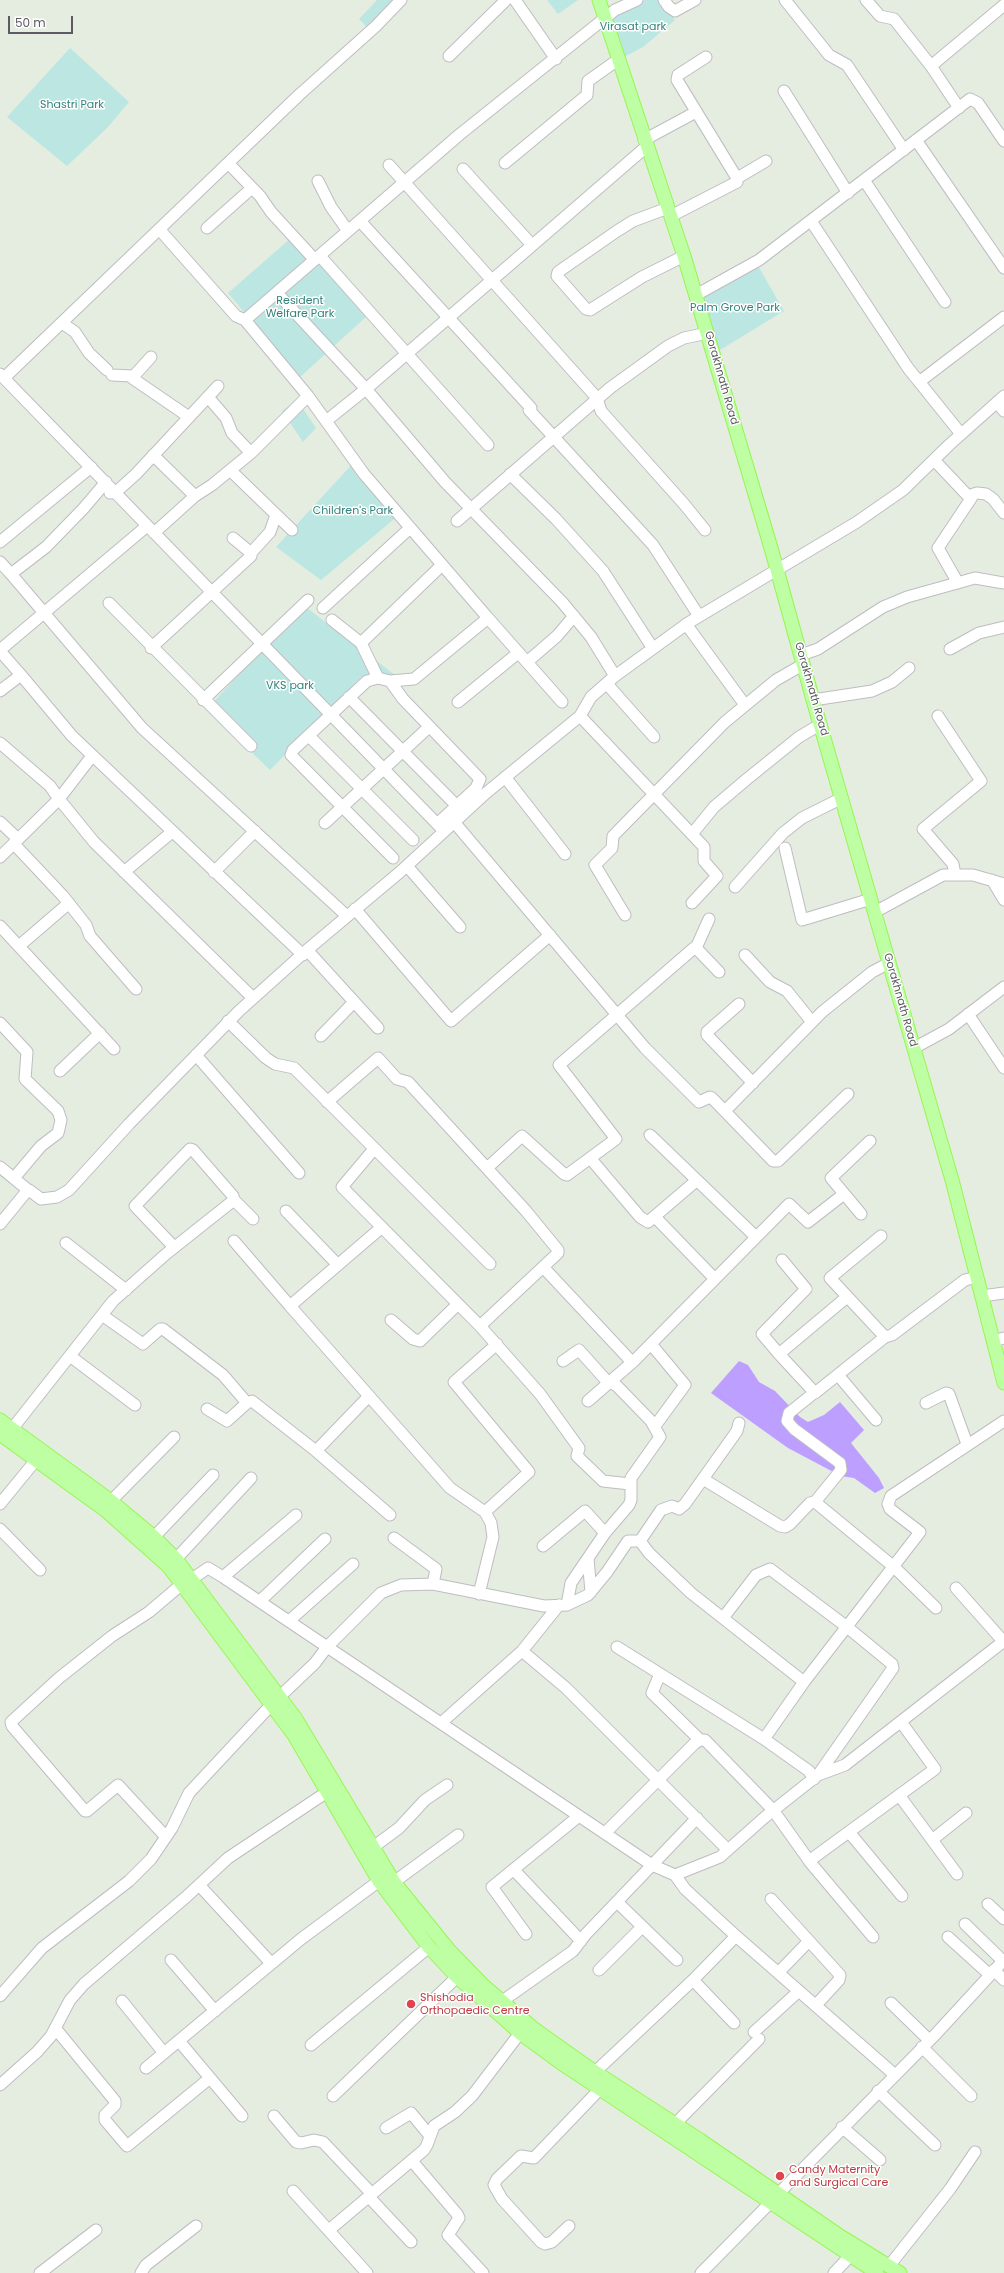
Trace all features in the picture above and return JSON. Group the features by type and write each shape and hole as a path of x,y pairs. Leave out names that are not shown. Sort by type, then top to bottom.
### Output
{"main road":[{"name":"Gorakhnath Road","path":"599,0 645,143 684,256 778,570 813,700 952,1180 982,1296 998,1339 1004,1383"},
{"path":"0,1420 6,1432 36,1460 105,1510 187,1581"},
{"path":"6,1432 111,1501 154,1537 176,1559 187,1581 276,1700 294,1735 379,1881 429,1947 457,1977 520,2032 600,2089 774,2199 900,2273"},
{"path":"276,1700 296,1719 372,1848 394,1882 449,1950 501,2002 532,2028 595,2072 675,2124 850,2256 877,2273"}],"street":[{"path":"400,0 376,26 299,95 159,229 142,239 62,323 2,376 441,828"},
{"path":"449,56 506,0"},
{"path":"515,0 556,59"},
{"path":"245,320 459,135 556,59 615,10 637,0"},
{"path":"664,0 669,8 675,11 695,0"},
{"path":"785,0 829,55 847,66 904,150"},
{"path":"866,0 880,16 894,19 931,66 959,108"},
{"path":"931,66 1004,5"},
{"path":"706,57 676,78 737,177 766,161"},
{"path":"505,163 587,95 588,81 619,59"},
{"path":"784,92 848,192"},
{"path":"696,295 759,260 970,99 975,101 1004,141"},
{"path":"326,421 408,354 645,143 696,112"},
{"path":"916,140 1004,268"},
{"path":"228,163 408,354 488,445"},
{"path":"389,165 493,279 598,398 601,411 684,504 704,530"},
{"path":"464,169 532,245"},
{"path":"864,180 945,302"},
{"path":"318,181 331,207 348,231"},
{"path":"684,256 642,277 590,310 586,309 557,276 558,272 622,228 652,213 669,212 737,182"},
{"path":"207,228 252,188"},
{"path":"360,221 530,409 553,437 653,545 698,616"},
{"path":"811,221 919,382 961,434"},
{"path":"159,229 236,316 245,320 308,396 364,474 562,702"},
{"path":"277,293 366,389 471,509 574,616 591,637 615,676"},
{"path":"919,382 1004,317"},
{"path":"62,323 75,332 89,353 110,372 132,376 189,417"},
{"path":"457,521 598,398 668,346 684,338 708,333"},
{"path":"132,376 151,357"},
{"path":"94,496 116,492 218,386"},
{"path":"308,396 251,453 212,485 195,496 43,612 0,650 72,736 214,872 305,953 378,1028"},
{"path":"208,397 226,418 232,433 251,453"},
{"path":"441,828 454,822 505,777 580,716 591,697 652,647 698,616 857,522 903,490 961,434 1002,403"},
{"path":"153,455 195,496"},
{"path":"934,460 968,496 972,497"},
{"path":"0,542 91,467"},
{"path":"230,470 292,530"},
{"path":"510,474 556,519 603,571 652,647"},
{"path":"11,574 46,547 106,482"},
{"path":"958,583 938,548 972,497 977,493 986,494 1004,513"},
{"path":"151,648 251,556 251,553 270,532 276,515"},
{"path":"323,608 410,528"},
{"path":"232,538 251,553"},
{"path":"0,562 142,728 255,831 351,913 452,1022 550,935"},
{"path":"361,643 442,565"},
{"path":"625,915 595,863 611,849 613,836 725,722 803,659 883,607 907,597 975,578 1003,584"},
{"path":"203,700 308,600"},
{"path":"109,603 151,648 251,746"},
{"path":"527,662 557,636 574,616"},
{"path":"393,858 291,755 367,681 378,678 390,681 414,679 488,618"},
{"path":"332,620 361,643 378,678"},
{"path":"686,624 745,705"},
{"path":"950,650 979,632 1004,627"},
{"path":"458,702 518,653"},
{"path":"813,700 872,691 892,682 909,668"},
{"path":"0,691 21,675"},
{"path":"0,1167 41,1199 56,1197 69,1190 129,1124 228,1021 407,866 441,828 457,806 479,785 480,779 403,699 390,681"},
{"path":"606,684 654,737"},
{"path":"349,698 457,806"},
{"path":"580,716 692,834 705,850 704,862 718,875 692,903"},
{"path":"938,716 981,781 923,829 953,864 956,875"},
{"path":"692,834 714,807 799,737 821,724"},
{"path":"325,823 430,727"},
{"path":"309,736 413,840"},
{"path":"0,743 50,786 94,842 253,998"},
{"path":"0,857 59,799 92,756"},
{"path":"505,777 565,854"},
{"path":"735,887 782,834 797,822 842,798"},
{"path":"0,822 69,903 86,925 90,936 136,989"},
{"path":"454,822 645,1048 699,1102 711,1097 776,1163 848,1094"},
{"path":"214,872 255,831"},
{"path":"124,872 172,832"},
{"path":"785,848 802,920 871,899"},
{"path":"407,866 460,927"},
{"path":"875,912 943,875 973,875 1004,884"},
{"path":"992,880 1004,900"},
{"path":"19,946 69,903"},
{"path":"486,1168 522,1136 566,1175 617,1138 559,1065 616,1013 696,948 710,919"},
{"path":"2,933 19,946 114,1049"},
{"path":"696,948 719,972"},
{"path":"745,955 770,982 787,992 812,1022"},
{"path":"725,1111 822,1012 872,972 889,963"},
{"path":"914,1048 949,1029 1004,987"},
{"path":"321,1036 354,1002"},
{"path":"739,1004 707,1032 706,1035 753,1083"},
{"path":"968,1014 1004,1068"},
{"path":"228,1021 266,1058 275,1064 294,1068 490,1264"},
{"path":"0,1023 27,1052 24,1079 58,1111 61,1120 58,1133 41,1146 14,1178"},
{"path":"60,1071 100,1033"},
{"path":"196,1055 299,1173"},
{"path":"328,1102 378,1058 397,1079 408,1082 526,1211 558,1250 558,1254 480,1326"},
{"path":"650,1135 696,1182 756,1238"},
{"path":"861,1214 831,1177 870,1141"},
{"path":"174,1247 135,1206 190,1149 233,1196 234,1200 253,1218"},
{"path":"374,1149 342,1186 480,1326 540,1394 579,1448 577,1456 603,1481 630,1484"},
{"path":"590,1158 640,1217 648,1222 696,1182"},
{"path":"0,1224 28,1190"},
{"path":"588,1400 610,1383 635,1360 789,1204 808,1222 844,1194"},
{"path":"6,1432 70,1356 102,1315 126,1290 174,1247 234,1200"},
{"path":"286,1211 338,1265"},
{"path":"655,1217 716,1279"},
{"path":"290,1306 382,1227"},
{"path":"881,1236 830,1278 885,1337"},
{"path":"234,1241 450,1488 485,1512 491,1523 493,1537 479,1594"},
{"path":"66,1243 126,1290"},
{"path":"782,1260 806,1289 762,1334 814,1392"},
{"path":"543,1267 630,1360 635,1360"},
{"path":"703,1479 780,1526 786,1527 810,1503 815,1502 841,1470 840,1463 794,1429 787,1421 789,1413 885,1337 892,1336 965,1280 977,1277"},
{"path":"982,1296 1004,1293"},
{"path":"779,1354 847,1297"},
{"path":"390,1320 413,1339 420,1341 458,1304"},
{"path":"102,1315 143,1344 160,1329 162,1329 223,1375 247,1403"},
{"path":"485,1512 529,1472 454,1382 496,1344"},
{"path":"651,1344 686,1385 655,1426"},
{"path":"441,1723 522,1651 563,1605 571,1583 605,1533 630,1502 631,1478 659,1440 660,1435 655,1426 617,1386 610,1383 579,1350 563,1360"},
{"path":"70,1356 135,1405"},
{"path":"838,1375 876,1420"},
{"path":"926,1403 946,1393 948,1394 967,1444"},
{"path":"316,1451 369,1396"},
{"path":"207,1408 227,1421 247,1403 252,1401 316,1451 390,1515"},
{"path":"764,1739 804,1682 894,1567 920,1531 890,1509 888,1504 891,1496 1004,1420"},
{"path":"640,1541 661,1510 672,1506 679,1509 685,1504 737,1430 739,1423"},
{"path":"111,1501 174,1437"},
{"path":"0,1504 36,1460"},
{"path":"154,1537 213,1475"},
{"path":"176,1559 252,1478"},
{"path":"815,1502 894,1567 936,1608"},
{"path":"543,1546 584,1510 605,1533"},
{"path":"223,1577 296,1515"},
{"path":"0,1529 40,1570"},
{"path":"394,1538 436,1569 433,1584"},
{"path":"260,1601 325,1539"},
{"path":"0,1996 42,1948 129,1880 151,1859 166,1837 189,1793 276,1700 315,1663 327,1647 381,1593 401,1585 433,1584 544,1606 563,1605 588,1596 628,1541 640,1541"},
{"path":"640,1541 649,1553 691,1593 804,1682"},
{"path":"588,1558 591,1592"},
{"path":"289,1621 353,1564"},
{"path":"166,1837 118,1786 87,1811 85,1811 12,1726 11,1722 59,1678 112,1636 149,1612 187,1581 208,1568 260,1601 652,1865 675,1875 684,1889 895,2074"},
{"path":"723,1618 756,1576 770,1568 847,1627 892,1664 893,1668 816,1777"},
{"path":"675,1875 720,1857 773,1810 816,1777 845,1766 1004,1641 956,1588"},
{"path":"617,1647 764,1739 816,1777"},
{"path":"522,1651 566,1688 659,1779 728,1850"},
{"path":"660,1674 652,1693 700,1740 705,1740 773,1810 810,1862 873,1937"},
{"path":"810,1862 935,1769 901,1722"},
{"path":"605,1833 700,1740"},
{"path":"372,1848 399,1828 425,1800 447,1785"},
{"path":"0,2085 37,2052 51,2036 70,2000 84,1984 199,1885 228,1858 327,1792"},
{"path":"899,1795 957,1874"},
{"path":"932,1840 966,1813"},
{"path":"526,1934 492,1888 579,1816"},
{"path":"501,2002 564,1960 580,1941 697,1818"},
{"path":"849,1832 902,1896"},
{"path":"394,1882 458,1835"},
{"path":"514,1870 580,1941"},
{"path":"146,2068 301,1939 379,1881"},
{"path":"199,1885 271,1964"},
{"path":"771,1899 840,1975 840,1978 816,2006"},
{"path":"617,1902 677,1960"},
{"path":"988,1904 1004,1919"},
{"path":"701,2273 842,2127 926,2044 1004,1960 965,1924"},
{"path":"599,1970 642,1927"},
{"path":"595,2072 693,1980 736,1936"},
{"path":"948,1937 992,1973 1004,1980"},
{"path":"778,1973 810,1941"},
{"path":"311,2045 429,1947"},
{"path":"171,1960 215,2011"},
{"path":"333,2096 457,1977"},
{"path":"693,1980 734,2023"},
{"path":"675,2124 799,1991"},
{"path":"122,2001 164,2053"},
{"path":"891,2003 971,2096"},
{"path":"55,2028 115,2102 115,2105 105,2115 105,2120 127,2146 210,2078"},
{"path":"329,2230 428,2146 434,2126 455,2112 472,2096 520,2032"},
{"path":"179,2041 242,2116"},
{"path":"569,2226 552,2242 545,2244 541,2242 502,2199 494,2185 521,2156 534,2158 600,2089"},
{"path":"878,2091 935,2145"},
{"path":"386,2128 411,2113 430,2136"},
{"path":"274,2116 296,2142 301,2143 314,2140 324,2142 411,2242"},
{"path":"842,2127 880,2160"},
{"path":"889,2266 950,2189 975,2152"},
{"path":"412,2161 457,2214 459,2218 448,2235 483,2273"},
{"path":"293,2191 367,2273"},
{"path":"141,2273 146,2265 196,2226"},
{"path":"40,2273 96,2230"},
{"path":"834,2273 850,2256"}],"green space":[{"path":"377,0 399,0 370,30 359,19"},
{"path":"547,0 578,0 558,14"},
{"name":"Virasat park","path":"645,0 660,0 675,20 643,47 622,58 609,19 617,12"},
{"name":"Shastri Park","path":"70,48 129,102 108,127 67,166 7,117"},
{"name":"Resident Welfare Park","path":"298,232 367,316 299,378 228,293"},
{"name":"Palm Grove Park","path":"757,264 784,311 715,353 698,296"},
{"path":"297,400 316,428 303,442 282,411"},
{"name":"Children's Park","path":"355,461 399,515 321,580 276,547"},
{"name":"VKS park","path":"303,605 399,678 375,674 361,677 270,770 207,709"}],"shaded area":[{"path":"739,1361 748,1365 759,1382 775,1391 800,1417 808,1422 824,1415 840,1402 864,1430 851,1443 879,1478 884,1488 875,1493 854,1478 841,1476 788,1448 711,1393"}],"place":[{"name":"Shishodia Orthopaedic Centre","path":"411,2004"},
{"name":"Candy Maternity and Surgical Care","path":"780,2176"}]}
